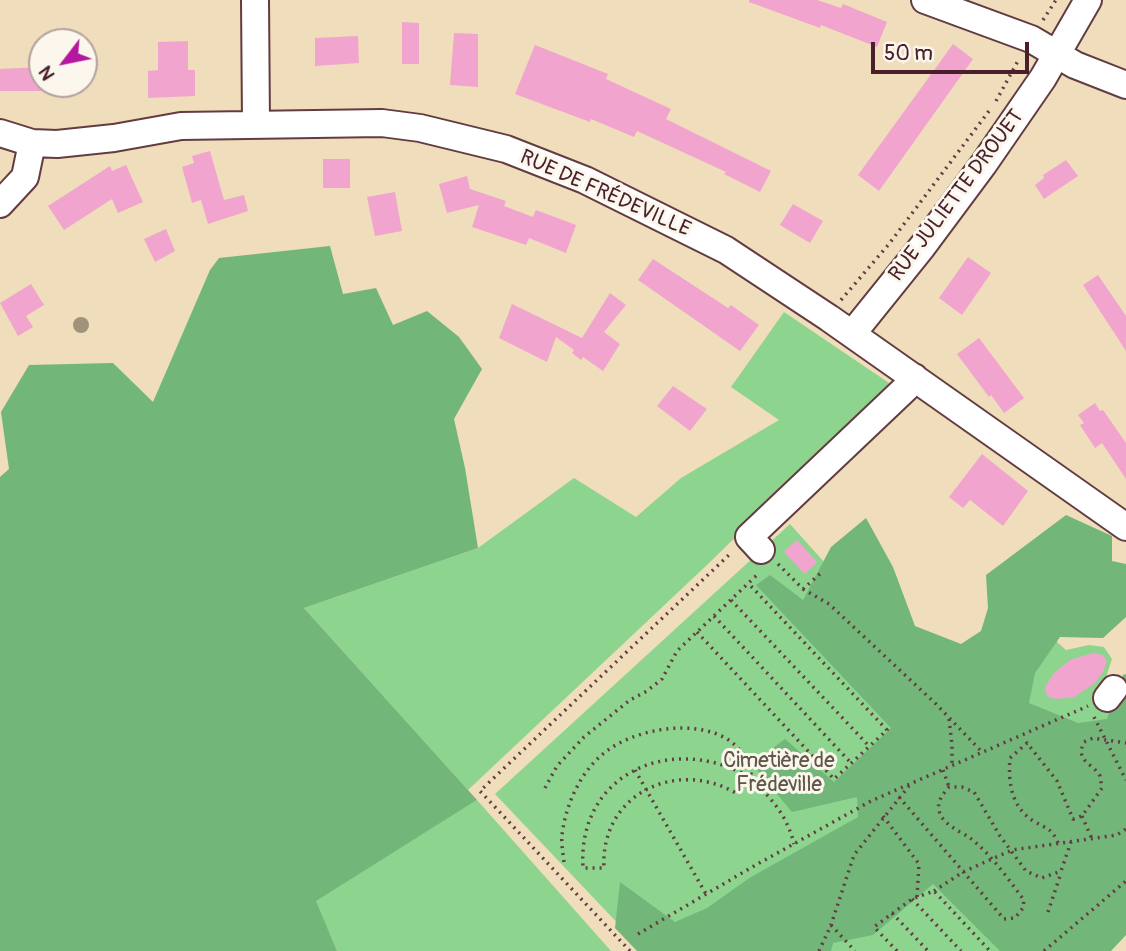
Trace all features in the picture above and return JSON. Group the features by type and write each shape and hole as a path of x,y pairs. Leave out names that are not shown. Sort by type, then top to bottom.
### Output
{"street":[{"path":"255,0 256,123"},
{"path":"925,0 1031,39 1075,65 1126,85"},
{"name":"RUE JULIETTE DROUET","path":"852,334 922,247 982,165 1043,78 1088,0"},
{"name":"RUE DE FRÉDEVILLE","path":"0,133 32,143 57,144 114,138 181,126 382,123 420,128 506,149 585,180 726,250 852,334 1126,527"},
{"path":"0,204 25,177 32,143"},
{"path":"761,549 914,377"}],"path":[{"path":"835,307 889,244 995,103 1056,0"},
{"path":"545,788 557,766 584,737 630,700 662,679 677,651 748,583 761,549"},
{"path":"761,549 803,589 829,604 983,752"},
{"path":"630,951 480,791 761,549"},
{"path":"803,589 822,572"},
{"path":"697,632 834,779 887,730 748,583"},
{"path":"731,599 869,746"},
{"path":"713,616 851,763"},
{"path":"638,934 871,801 1103,698 1105,739 1126,780"},
{"path":"948,716 952,766"},
{"path":"564,862 561,837 567,810 577,786 591,766 610,748 648,731 698,728 722,737 742,750 752,781"},
{"path":"1058,844 1052,830 1032,820 1015,802 1009,777 1010,758 1027,743 1057,781 1066,808 1073,819 1082,816 1102,788 1099,776 1082,760 1080,750 1084,742 1093,738 1126,743"},
{"path":"747,776 736,793 708,780 691,778 675,779 646,790 631,801 611,827 606,843 604,868 583,868 583,841 596,806 608,792 635,770 654,762 691,757 727,766 747,776 784,816 794,844"},
{"path":"635,770 706,894"},
{"path":"943,770 950,787"},
{"path":"819,951 831,925 854,855 910,784"},
{"path":"899,797 1004,919 1014,918 1023,908 1024,900 992,859 942,818 938,808 941,796 950,787 961,787 974,792 1000,836 1026,871 1042,878 1061,871"},
{"path":"883,816 919,864 917,897"},
{"path":"1082,816 1092,839"},
{"path":"897,951 874,927 912,900 934,891 963,872 1012,850 1117,835 1126,829"},
{"path":"1048,912 1071,842"},
{"path":"1044,951 1126,881"},
{"path":"934,891 990,951"},
{"path":"912,900 961,951"},
{"path":"892,913 928,951"},
{"path":"831,925 855,951"}],"green space":[{"path":"330,246 343,294 376,288 393,325 427,311 459,337 482,369 454,419 478,548 304,608 477,800 316,901 337,951 0,951 0,477 9,469 1,412 29,365 113,363 153,402 210,270 219,258"},
{"path":"784,312 892,385 708,564 468,790 304,608 478,548 574,478 636,517 681,478 779,420 731,387"},
{"path":"1066,515 1112,536 1112,561 1126,564 1126,617 1103,638 1060,637 1035,673 1029,703 1078,723 1107,719 1123,675 1126,674 1126,935 1111,951 1000,951 933,884 873,935 833,943 831,951 637,951 615,928 620,882 675,922 707,908 751,877 858,817 857,797 792,812 752,764 785,739 834,782 891,728 756,585 770,575 803,600 831,547 866,518 893,567 915,626 961,644 981,631 988,608 986,575"},
{"name":"Cimetière de Frédeville","path":"790,524 945,697 1029,617 1066,650 1089,645 1104,647 1112,659 1105,680 1126,718 1030,951 644,951 495,794"},
{"path":"477,800 611,951 337,951 315,901"}],"building":[{"path":"749,0 817,0 841,8 843,4 887,22 877,47"},
{"path":"402,22 419,23 419,64 402,64"},
{"path":"454,33 478,34 478,87 450,85"},
{"path":"358,36 359,63 315,66 315,38"},
{"path":"188,41 188,70 195,70 195,96 148,98 148,71 158,70 158,42"},
{"path":"953,44 973,59 879,191 858,175"},
{"path":"535,45 608,74 606,79 671,109 666,119 771,171 760,192 724,174 726,172 637,131 634,137 591,119 590,122 515,94"},
{"path":"28,68 28,91 0,91 0,69"},
{"path":"210,151 224,200 244,195 248,211 208,224 201,200 192,203 182,167 194,163 192,156"},
{"path":"323,159 350,159 350,188 323,188"},
{"path":"1066,160 1078,176 1044,199 1035,185 1044,178 1043,175"},
{"path":"126,165 143,202 118,213 112,199 64,230 48,206 110,166 112,171"},
{"path":"467,176 470,189 506,201 504,206 533,217 536,210 576,225 566,253 529,238 526,245 472,227 479,205 447,213 439,184"},
{"path":"395,192 402,231 375,236 367,197"},
{"path":"793,204 823,221 810,243 780,225"},
{"path":"166,229 175,251 155,262 144,239"},
{"path":"968,257 991,273 962,315 939,298"},
{"path":"653,259 728,308 731,305 759,325 740,351 638,280"},
{"path":"1098,275 1126,316 1126,351 1083,285"},
{"path":"31,284 44,305 26,316 33,327 18,336 0,303"},
{"path":"610,293 626,305 604,332 620,344 603,371 583,357 581,360 572,353 574,350 556,337 547,362 499,338 512,304 582,338"},
{"path":"979,338 1024,398 1004,413 957,354"},
{"path":"673,386 707,409 690,431 657,406"},
{"path":"1095,403 1126,443 1126,479 1102,443 1095,448 1080,425 1084,423 1078,415"},
{"path":"982,454 1028,491 1003,526 970,500 963,508 949,497"},
{"path":"797,540 817,562 805,574 784,552"},
{"path":"1093,653 1103,655 1107,661 1095,683 1074,697 1056,699 1047,696 1045,687 1054,673 1070,660"}]}
